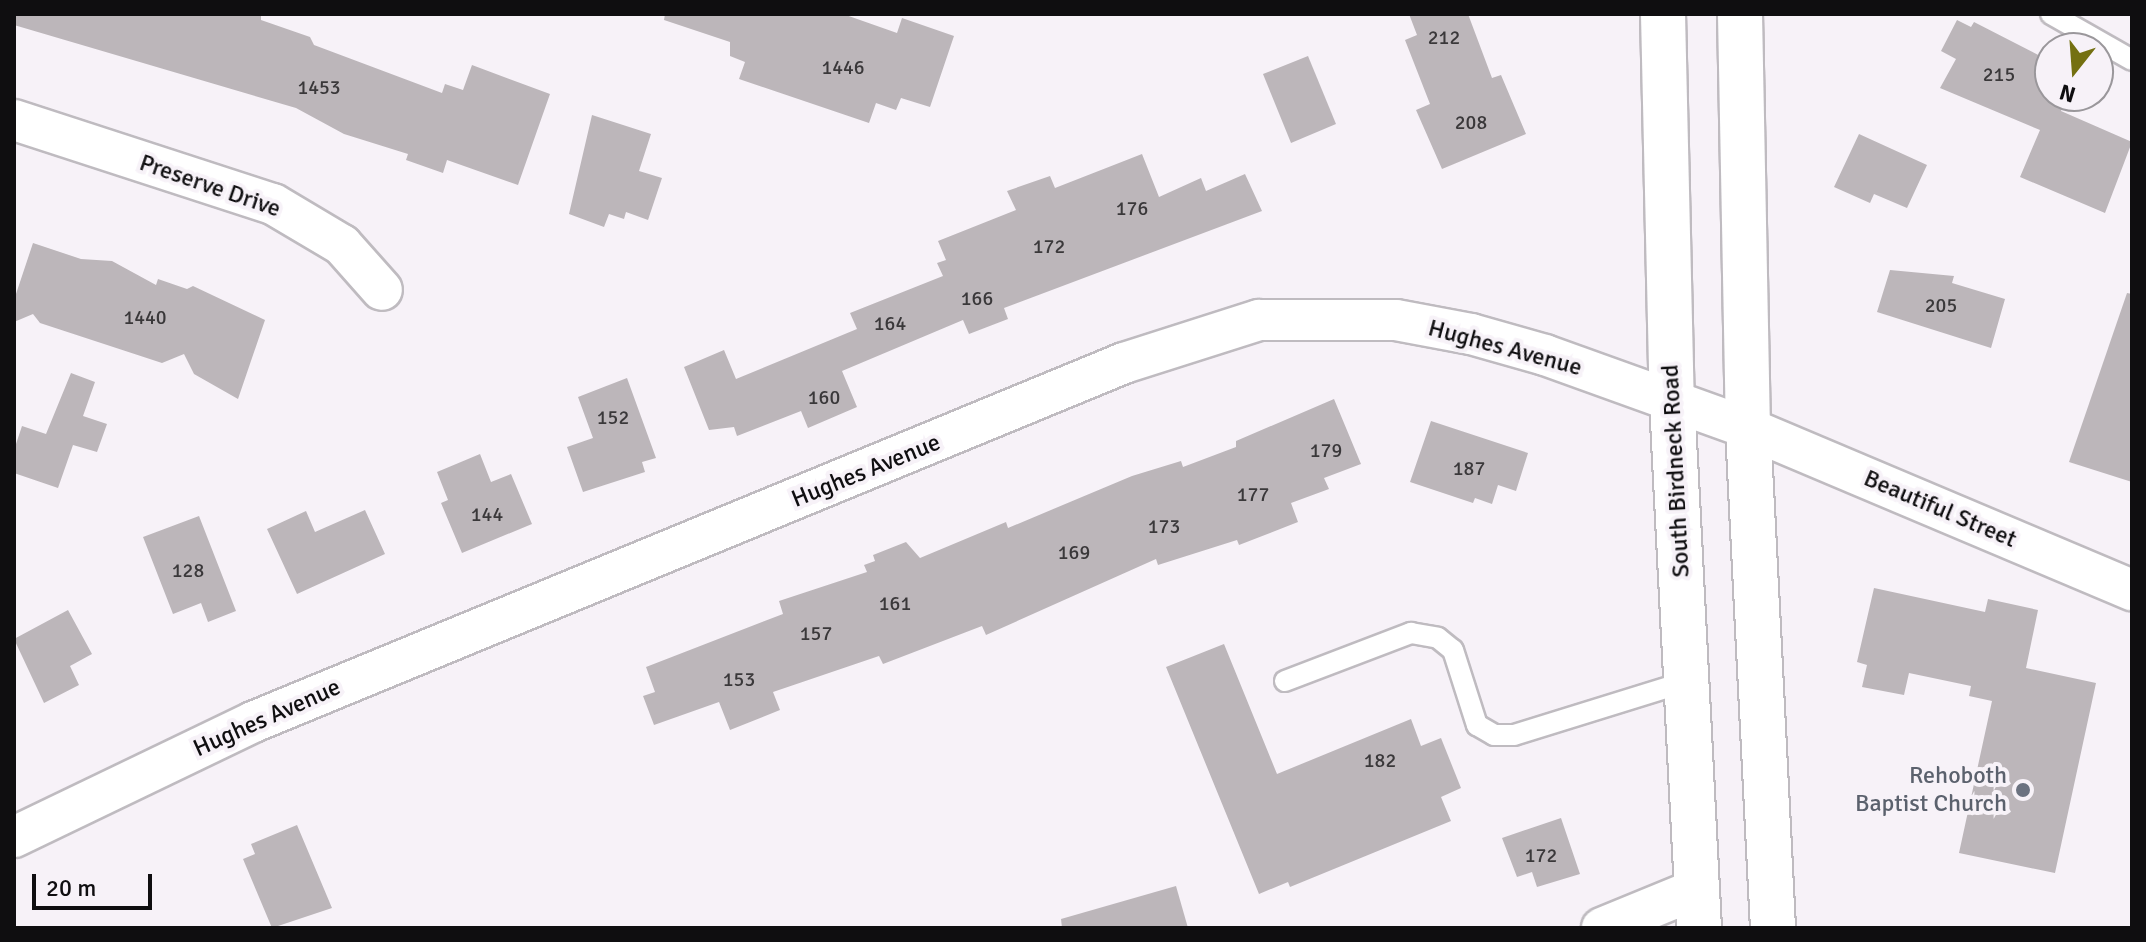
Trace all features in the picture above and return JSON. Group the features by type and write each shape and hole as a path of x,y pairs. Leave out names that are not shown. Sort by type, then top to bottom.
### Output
{"main road":[{"name":"South Birdneck Road","path":"1663,14 1672,401 1698,908"},
{"path":"1740,14 1748,428 1773,928"}],"street":[{"name":"Preserve Drive","path":"14,120 273,204 342,245 382,290"},
{"name":"Hughes Avenue","path":"14,837 267,716 1124,363 1259,320 1396,320 1471,334 1748,428"},
{"name":"Beautiful Street","path":"1748,428 2132,590"},
{"path":"1602,928 1698,908"}],"lane":[{"path":"2051,14 2132,60"},
{"path":"1285,681 1411,633 1438,638 1453,650 1477,725 1494,735 1514,735 1685,682"}],"building":[{"path":"14,14 261,14 261,20 310,37 314,45 442,93 445,84 463,90 472,65 550,94 518,185 447,160 443,173 406,160 408,154 344,134 296,108 14,25"},
{"path":"665,14 843,14 897,33 902,18 954,36 930,107 901,98 896,110 876,103 869,123 739,79 745,62 730,56 730,42 664,20"},
{"path":"1409,14 1468,14 1492,78 1501,75 1526,134 1442,169 1416,110 1430,104 1405,40 1417,35"},
{"path":"1957,20 1971,27 1974,22 2034,53 2034,112 2063,112 2132,142 2105,213 2020,177 2040,130 1940,88 1956,59 1941,51"},
{"path":"1308,56 1336,124 1291,143 1263,74"},
{"path":"592,115 651,134 639,171 662,178 648,220 626,212 624,219 609,214 604,227 569,214"},
{"path":"1859,134 1927,165 1907,208 1874,194 1870,203 1834,187"},
{"path":"1142,154 1159,197 1201,178 1206,191 1245,174 1262,211 1004,308 1008,319 969,334 963,320 842,371 857,407 808,428 801,411 737,436 734,427 709,430 684,367 724,350 736,379 857,329 850,313 943,276 937,263 946,260 938,241 1016,210 1007,191 1050,176 1055,188"},
{"path":"33,243 81,259 112,261 156,285 158,279 187,289 193,286 265,320 238,399 194,374 184,354 162,363 40,323 33,314 14,322 14,300"},
{"path":"1890,270 1954,276 1952,283 2005,299 1991,348 1877,312"},
{"path":"2127,293 2132,294 2132,482 2069,462"},
{"path":"71,373 95,382 83,416 107,424 97,452 73,445 58,488 14,473 14,450 22,426 46,434"},
{"path":"627,378 656,458 642,462 645,472 583,492 567,447 593,438 578,397"},
{"path":"1334,399 1361,464 1324,478 1329,489 1291,503 1298,522 1239,545 1237,540 1158,565 1156,559 986,635 982,626 883,664 879,656 773,692 780,710 730,730 719,702 654,725 643,696 655,692 646,667 783,614 779,601 867,572 864,565 875,561 873,555 906,542 920,558 1006,522 1008,528 1132,476 1181,461 1183,467 1236,447 1236,441"},
{"path":"1431,421 1528,453 1516,491 1498,485 1492,504 1475,498 1473,503 1410,482"},
{"path":"480,454 491,482 511,474 532,524 462,553 441,503 448,500 437,472"},
{"path":"365,510 385,554 297,594 267,529 306,511 315,532"},
{"path":"199,516 236,611 208,622 201,603 173,614 143,537"},
{"name":"Rehoboth Baptist Church","path":"1874,588 1985,612 1988,599 2038,610 2026,668 2096,683 2055,873 1959,853 1992,701 1969,696 1971,686 1909,673 1904,695 1862,687 1867,665 1857,662"},
{"path":"68,610 92,654 70,666 79,685 44,703 14,639"},
{"path":"1224,644 1277,774 1411,719 1421,746 1441,738 1461,788 1441,797 1451,821 1290,887 1288,882 1259,894 1166,667"},
{"path":"1561,818 1580,874 1537,887 1532,872 1517,877 1502,838"},
{"path":"297,825 332,908 272,928 243,859 255,854 251,844"},
{"path":"1176,886 1188,928 1062,928 1061,919"}],"place":[{"name":"Rehoboth Baptist Church","path":"2023,790"}]}
